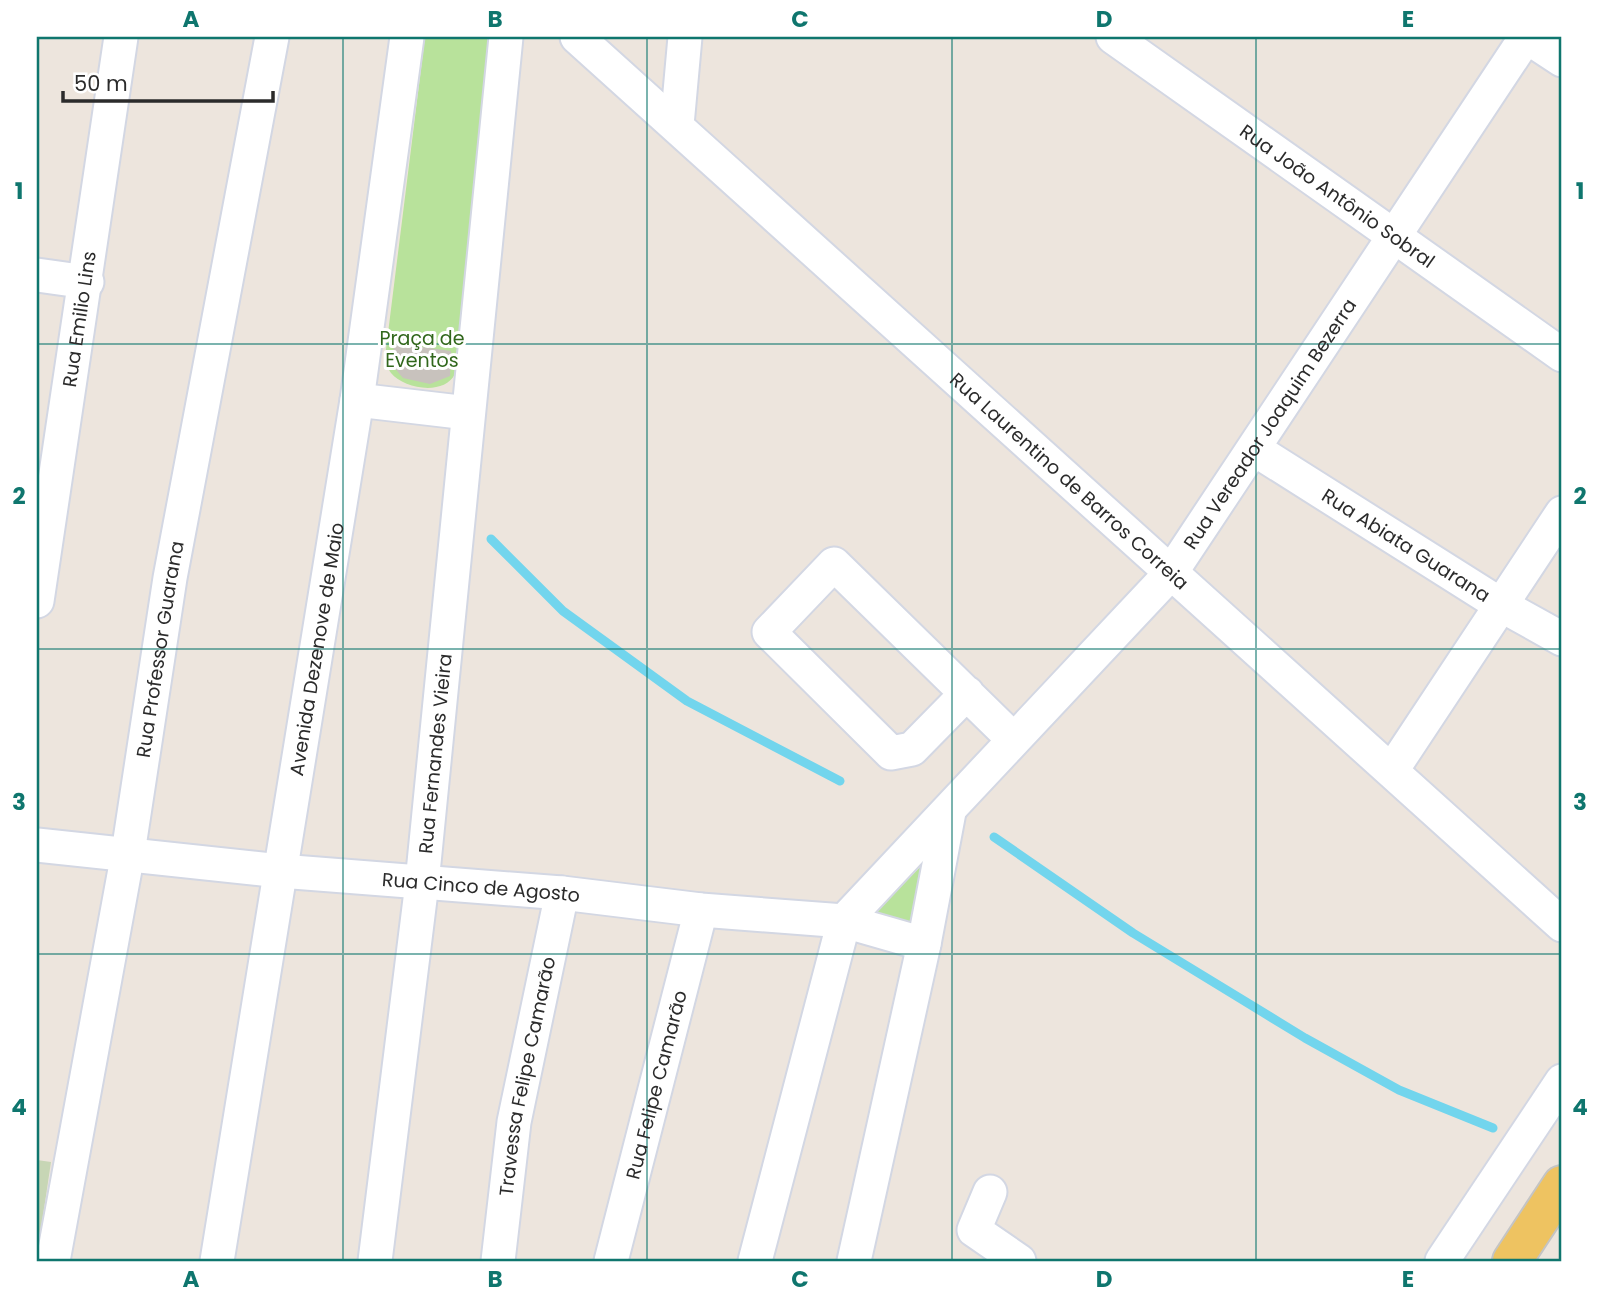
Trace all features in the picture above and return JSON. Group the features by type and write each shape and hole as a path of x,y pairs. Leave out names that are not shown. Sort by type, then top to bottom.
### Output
{"main road":[{"path":"1512,1261 1562,1185"}],"street":[{"name":"Rua Emilio Lins","path":"37,601 87,282 121,37"},
{"name":"Rua Professor Guarana","path":"53,1261 128,853 170,578 272,37"},
{"name":"Avenida Dezenove de Maio","path":"217,1261 356,400 407,37"},
{"path":"356,400 468,413 506,37"},
{"name":"Rua Laurentino de Barros Correia","path":"578,37 1562,925"},
{"path":"677,125 685,37"},
{"name":"Rua João Antônio Sobral","path":"1113,37 1562,355"},
{"path":"1526,37 1562,60"},
{"name":"Rua Vereador Joaquim Bezerra","path":"844,921 1170,574 1526,37"},
{"path":"37,275 87,282"},
{"name":"Rua Fernandes Vieira","path":"376,1261 422,883 468,413"},
{"name":"Rua Abiata Guarana","path":"1254,449 1501,605 1562,639"},
{"path":"1392,770 1562,513"},
{"path":"967,692 912,750 891,753 769,632 834,564 967,692 1013,739"},
{"path":"854,1261 924,944 949,812"},
{"name":"Rua Cinco de Agosto","path":"37,845 281,871 562,893 701,910 844,921 924,944"},
{"name":"Travessa Felipe Camarão","path":"498,1261 514,1122 562,893"},
{"name":"Rua Felipe Camarão","path":"611,1261 701,910"},
{"path":"755,1261 844,921"},
{"path":"1442,1261 1562,1081"},
{"path":"990,1192 974,1230 1019,1261"}],"green space":[{"name":"Praça de Eventos","path":"425,37 491,37 455,374 450,381 433,388 414,386 397,379 390,371 385,357"},
{"path":"927,860 912,923 873,915"},
{"path":"37,1160 51,1162 37,1256"}],"building":[{"path":"394,343 451,351 450,376 430,384 403,378 392,365"}],"waterway":[{"path":"491,539 563,611 687,701 840,781"},
{"path":"994,837 1133,933 1305,1038 1399,1090 1493,1128"}]}
